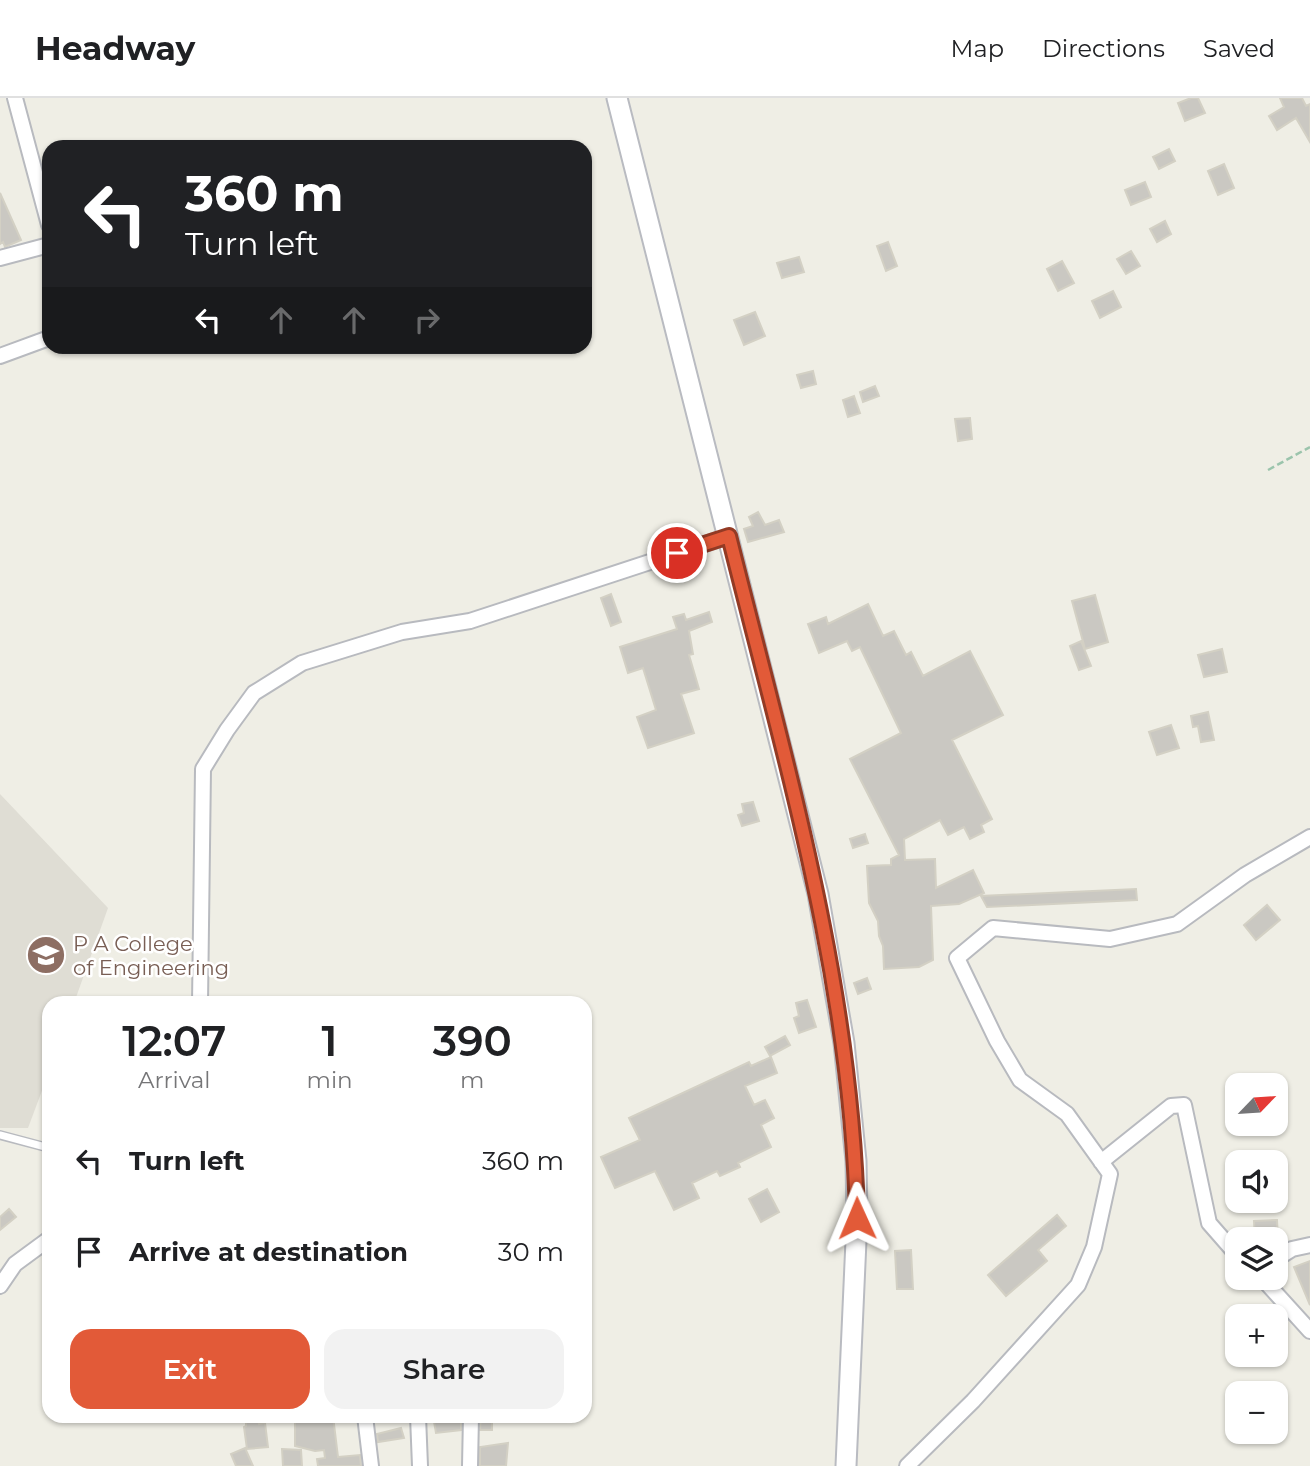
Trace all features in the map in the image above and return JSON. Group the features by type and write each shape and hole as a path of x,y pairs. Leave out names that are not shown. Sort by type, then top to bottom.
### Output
{"main road":[{"path":"617,98 818,894 844,1043 856,1161 857,1218 846,1466"}],"street":[{"path":"15,98 42,199"},
{"path":"0,258 42,248"},
{"path":"0,356 42,341"},
{"path":"200,996 203,769 254,693 302,663 402,632 470,621 729,536"},
{"path":"907,1466 972,1401 1078,1285 1094,1247 1110,1174 1067,1114 1020,1080 997,1041 957,958 993,928 1110,939 1177,924 1245,875 1310,837"},
{"path":"1101,1162 1171,1106 1184,1105 1209,1223 1225,1241"},
{"path":"0,1286 15,1264 42,1244"},
{"path":"1288,1252 1310,1245"},
{"path":"1273,1290 1310,1331"},
{"path":"366,1423 371,1466"},
{"path":"418,1423 420,1466"},
{"path":"470,1466 471,1423"}],"lane":[{"path":"0,1135 42,1146"}],"path":[{"path":"1268,470 1310,447"}],"shaded area":[{"name":"P A College of Engineering","path":"0,794 108,908 77,996 42,996 42,1091 28,1128 0,1128"}],"building":[{"path":"1198,98 1205,113 1185,121 1178,103"},
{"path":"1280,98 1302,98 1306,106 1310,104 1310,142 1296,118 1277,130 1269,116 1284,107"},
{"path":"1169,149 1175,161 1159,169 1153,157"},
{"path":"1224,164 1234,188 1218,195 1208,171"},
{"path":"1145,182 1151,197 1131,205 1125,190"},
{"path":"0,193 21,240 5,247 3,242 0,244"},
{"path":"1165,221 1171,234 1157,242 1150,229"},
{"path":"888,242 897,266 886,271 877,246"},
{"path":"1131,251 1140,266 1126,274 1117,259"},
{"path":"799,257 804,272 782,278 777,263"},
{"path":"1062,261 1074,283 1058,291 1047,269"},
{"path":"1113,291 1121,307 1100,318 1092,301"},
{"path":"755,312 765,336 744,345 734,320"},
{"path":"813,371 816,384 801,388 797,375"},
{"path":"875,386 879,396 863,402 860,392"},
{"path":"854,396 860,413 848,417 843,400"},
{"path":"970,418 972,439 958,441 955,419"},
{"path":"758,512 765,525 779,520 784,532 748,542 744,529 753,526 749,517"},
{"path":"611,594 621,622 611,626 601,598"},
{"path":"1095,595 1108,642 1085,649 1072,601"},
{"path":"868,604 883,636 894,631 906,655 911,652 923,676 970,651 1003,715 952,740 992,819 981,825 984,832 970,839 964,827 948,835 940,820 904,839 905,860 935,859 936,888 973,870 984,893 959,904 931,906 933,960 919,967 884,969 878,921 869,903 867,866 891,865 891,859 899,855 850,759 901,733 860,647 852,651 847,641 819,653 808,624 826,617 828,624"},
{"path":"709,612 712,622 689,631 693,654 689,655 699,689 681,694 694,733 648,748 637,717 656,710 643,668 628,673 620,647 677,629 673,617 684,614 686,620"},
{"path":"1081,641 1091,666 1079,670 1070,646"},
{"path":"1222,649 1227,672 1204,677 1198,655"},
{"path":"1208,712 1214,740 1201,742 1198,726 1193,727 1191,716"},
{"path":"1171,725 1179,748 1157,755 1149,732"},
{"path":"753,802 759,821 742,826 738,815 744,813 742,804"},
{"path":"865,834 868,843 853,848 850,839"},
{"path":"1136,889 1137,900 987,907 981,896"},
{"path":"1267,905 1280,920 1256,940 1244,925"},
{"path":"867,978 871,989 858,994 854,983"},
{"path":"807,1000 816,1027 799,1033 794,1018 799,1016 796,1003"},
{"path":"785,1036 790,1045 770,1056 765,1047"},
{"path":"771,1057 777,1073 745,1086 754,1105 765,1100 774,1118 761,1125 771,1147 738,1163 740,1167 720,1176 717,1171 692,1183 699,1198 674,1210 655,1171 615,1188 601,1157 640,1140 629,1118 749,1062 751,1066"},
{"path":"767,1189 779,1212 761,1222 749,1199"},
{"path":"9,1209 16,1217 0,1230 0,1217"},
{"path":"1057,1215 1066,1226 1038,1250 1047,1261 1006,1296 988,1275"},
{"path":"1277,1220 1277,1227 1254,1227 1254,1221"},
{"path":"911,1250 913,1289 897,1289 895,1251"},
{"path":"1310,1261 1310,1305 1294,1267"},
{"path":"246,1423 265,1423 268,1447 247,1449"},
{"path":"295,1423 334,1423 338,1457 360,1455 361,1466 318,1466 317,1459 325,1458 324,1450 315,1451 295,1446"},
{"path":"434,1423 461,1423 461,1430 436,1433"},
{"path":"480,1423 492,1423 492,1430 480,1430"},
{"path":"401,1428 404,1438 378,1442 377,1434"},
{"path":"508,1443 506,1466 480,1466 480,1447"},
{"path":"245,1448 253,1466 236,1466 231,1454"},
{"path":"282,1449 301,1450 302,1466 283,1466"}],"place":[{"name":"P A College of Engineering","path":"46,955"}],"route":[{"path":"677,553 729,536 818,894 844,1043 856,1161 857,1218"}]}
